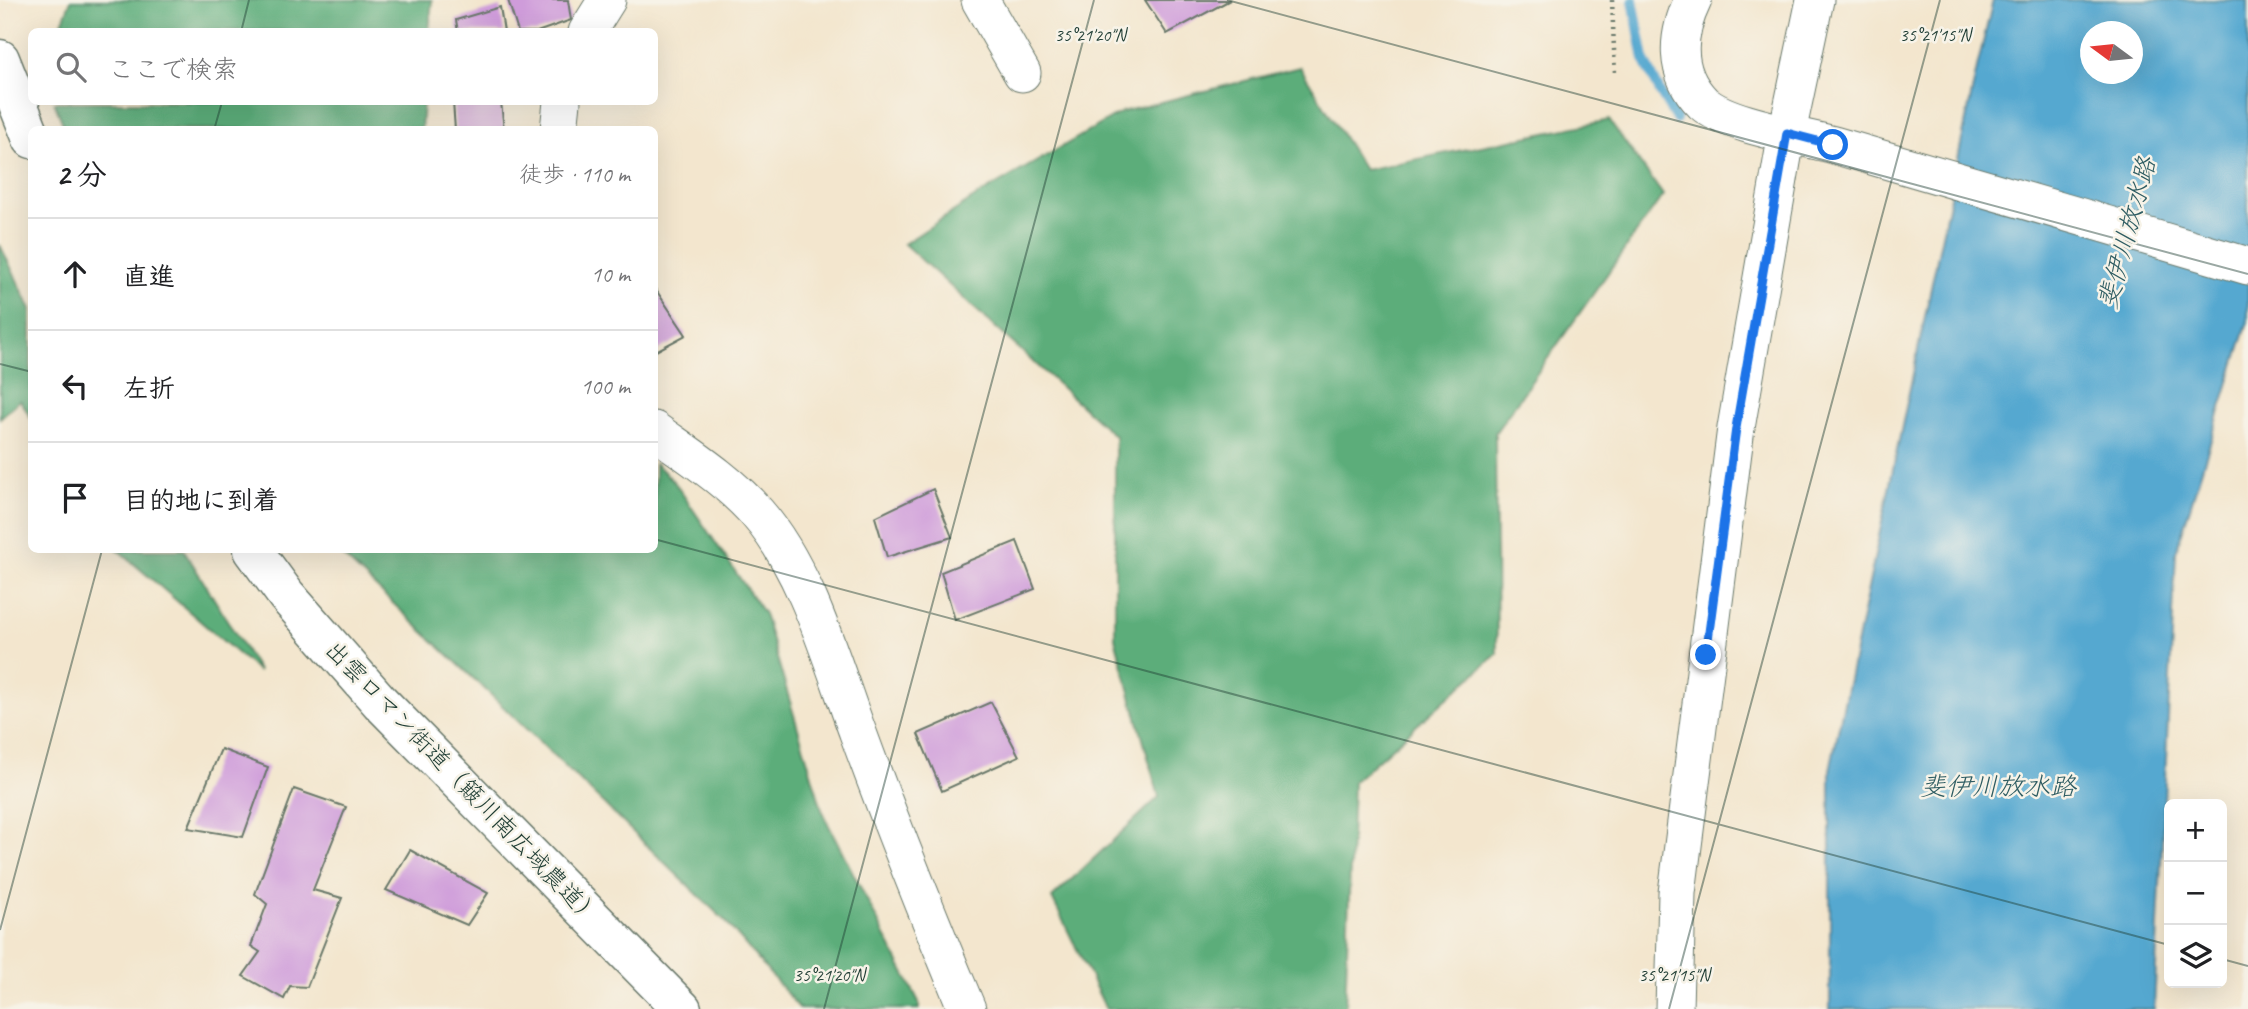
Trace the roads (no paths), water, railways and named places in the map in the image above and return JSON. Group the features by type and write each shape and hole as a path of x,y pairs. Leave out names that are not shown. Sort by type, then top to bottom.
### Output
{"street":[{"path":"590,28 607,0"},
{"path":"980,0 1022,73"},
{"path":"1693,0 1685,16 1679,40 1681,64 1689,86 1704,104 1726,117 1833,145 2248,266"},
{"path":"1674,1009 1677,893 1736,428 1787,133 1815,0"},
{"path":"0,60 28,129"},
{"path":"559,126 562,105"},
{"path":"658,433 722,479 757,513 786,553 814,615 909,871 967,1009"},
{"name":"出雲ロマン街道（簸川南広域農道）","path":"255,553 286,594 380,702 682,1009"}],"water":[{"name":"斐伊川放水路","path":"1993,0 2248,0 2248,321 2176,552 2154,1009 1830,1009 1830,770"}],"waterway":[{"path":"1633,0 1644,59 1676,119"}]}
